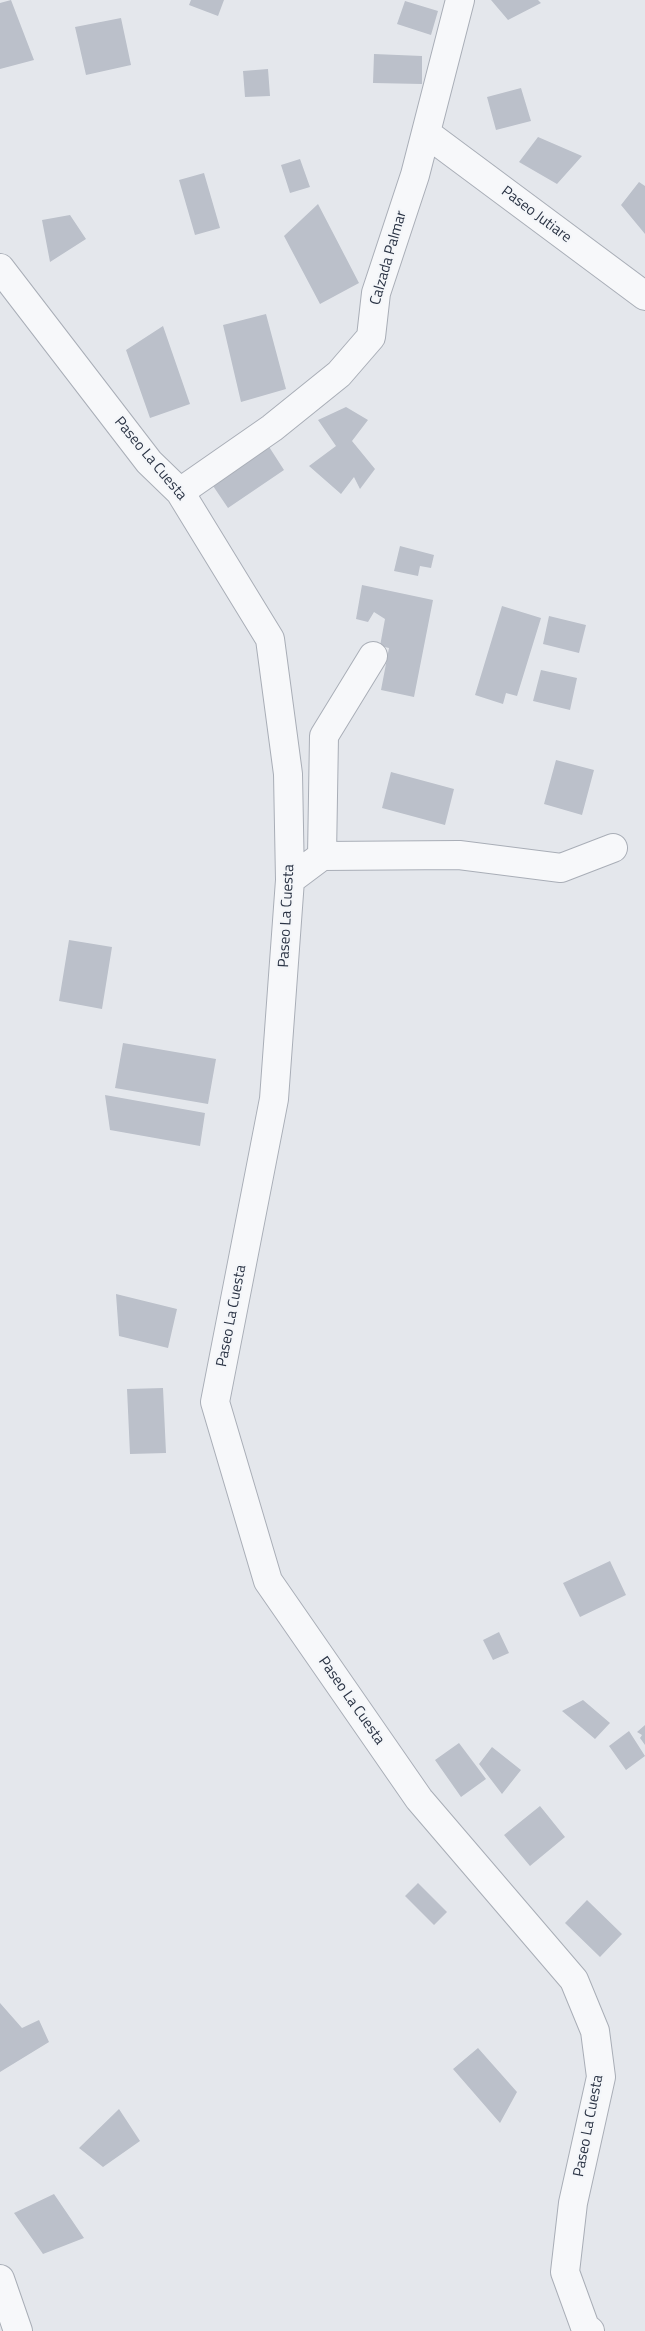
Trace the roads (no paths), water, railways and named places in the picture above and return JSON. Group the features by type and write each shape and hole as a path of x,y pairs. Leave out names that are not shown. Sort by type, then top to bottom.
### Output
{"street":[{"name":"Calzada Palmar","path":"180,492 272,428 339,374 371,338 376,293 426,133 460,0"},
{"name":"Paseo Jutiare","path":"426,133 645,296"},
{"name":"Paseo La Cuesta","path":"0,268 149,462 180,492 270,639 288,774 290,880 274,1099 215,1402 268,1581 418,1798 574,1980 594,2032 602,2077 573,2203 565,2272 585,2327 590,2331"},
{"path":"322,856 324,736 373,656"},
{"path":"290,880 322,856 459,855 561,868 613,848"},
{"path":"0,2279 18,2331"}]}
